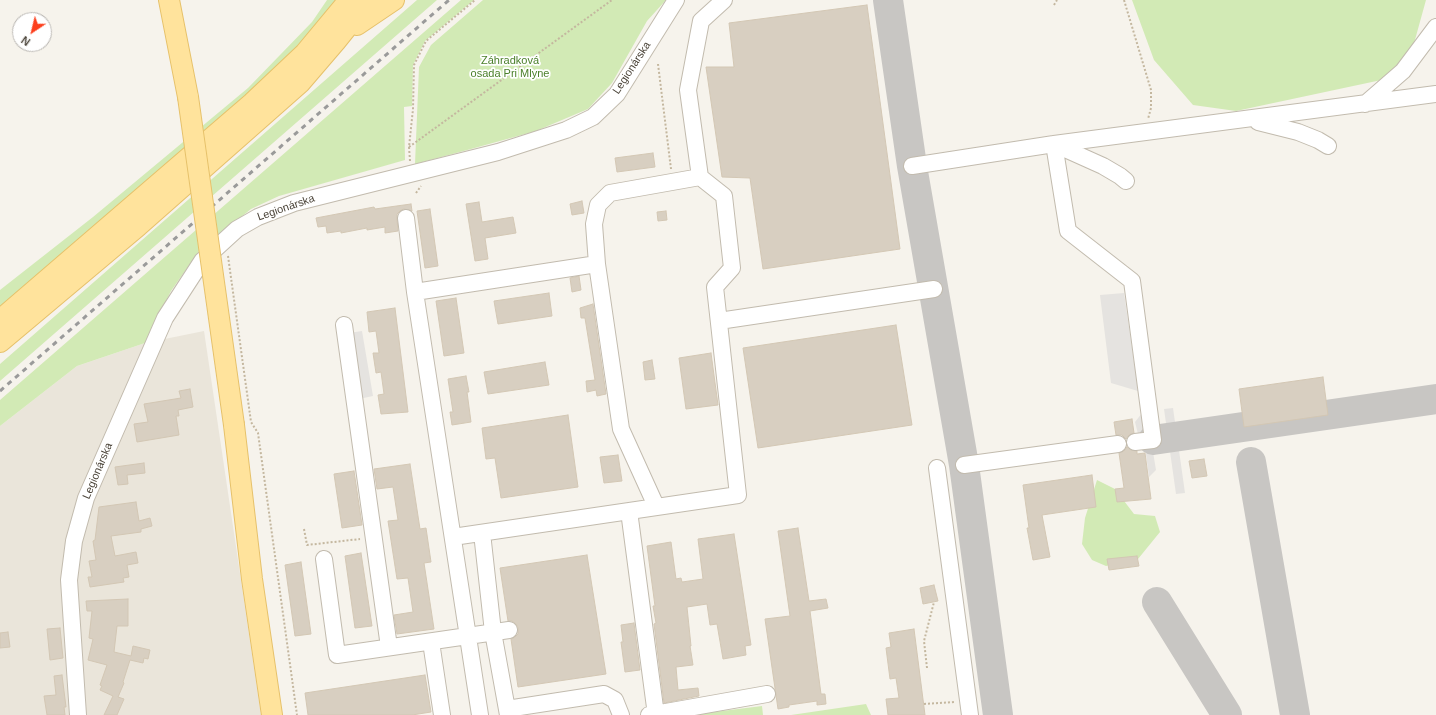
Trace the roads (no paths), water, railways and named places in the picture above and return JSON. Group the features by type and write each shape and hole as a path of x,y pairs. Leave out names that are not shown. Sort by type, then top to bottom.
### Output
{"main road":[{"path":"169,0 188,97 234,425 252,579 272,715"},
{"path":"180,0 188,97"},
{"path":"333,19 342,0"},
{"path":"0,320 252,103 305,53 349,0"},
{"path":"0,342 138,226 300,83 369,0"},
{"path":"336,41 394,0"}],"street":[{"name":"Legionárska","path":"78,715 69,580 74,541 86,498 165,318 202,261 225,239 237,230 258,217 294,203 498,152 566,130 593,117 617,94 676,0"},
{"path":"453,537 738,495 716,286 732,268 724,196 700,177 688,90 701,21 724,0"},
{"path":"1364,104 1403,71 1436,27"},
{"path":"912,166 1054,144 1436,94"},
{"path":"1245,119 1268,123 1298,132 1328,146"},
{"path":"1054,144 1103,166 1126,181"},
{"path":"1054,144 1068,231 1132,281 1153,440 1135,442"},
{"path":"656,506 621,429 597,264 594,224 598,205 610,193 700,177"},
{"path":"406,218 415,292 480,715"},
{"path":"415,292 597,264"},
{"path":"719,321 934,289"},
{"path":"344,325 389,648"},
{"path":"964,465 1118,444"},
{"path":"937,468 969,708"},
{"path":"629,511 654,715 767,694"},
{"path":"482,533 493,632 507,712 604,694 615,700 621,715"},
{"path":"324,559 337,655 510,630"},
{"path":"431,642 442,715"}],"railway":[{"path":"0,391 449,0"}],"park label":[{"name":"Záhradková osada Pri Mlyne","path":"510,67"}]}
